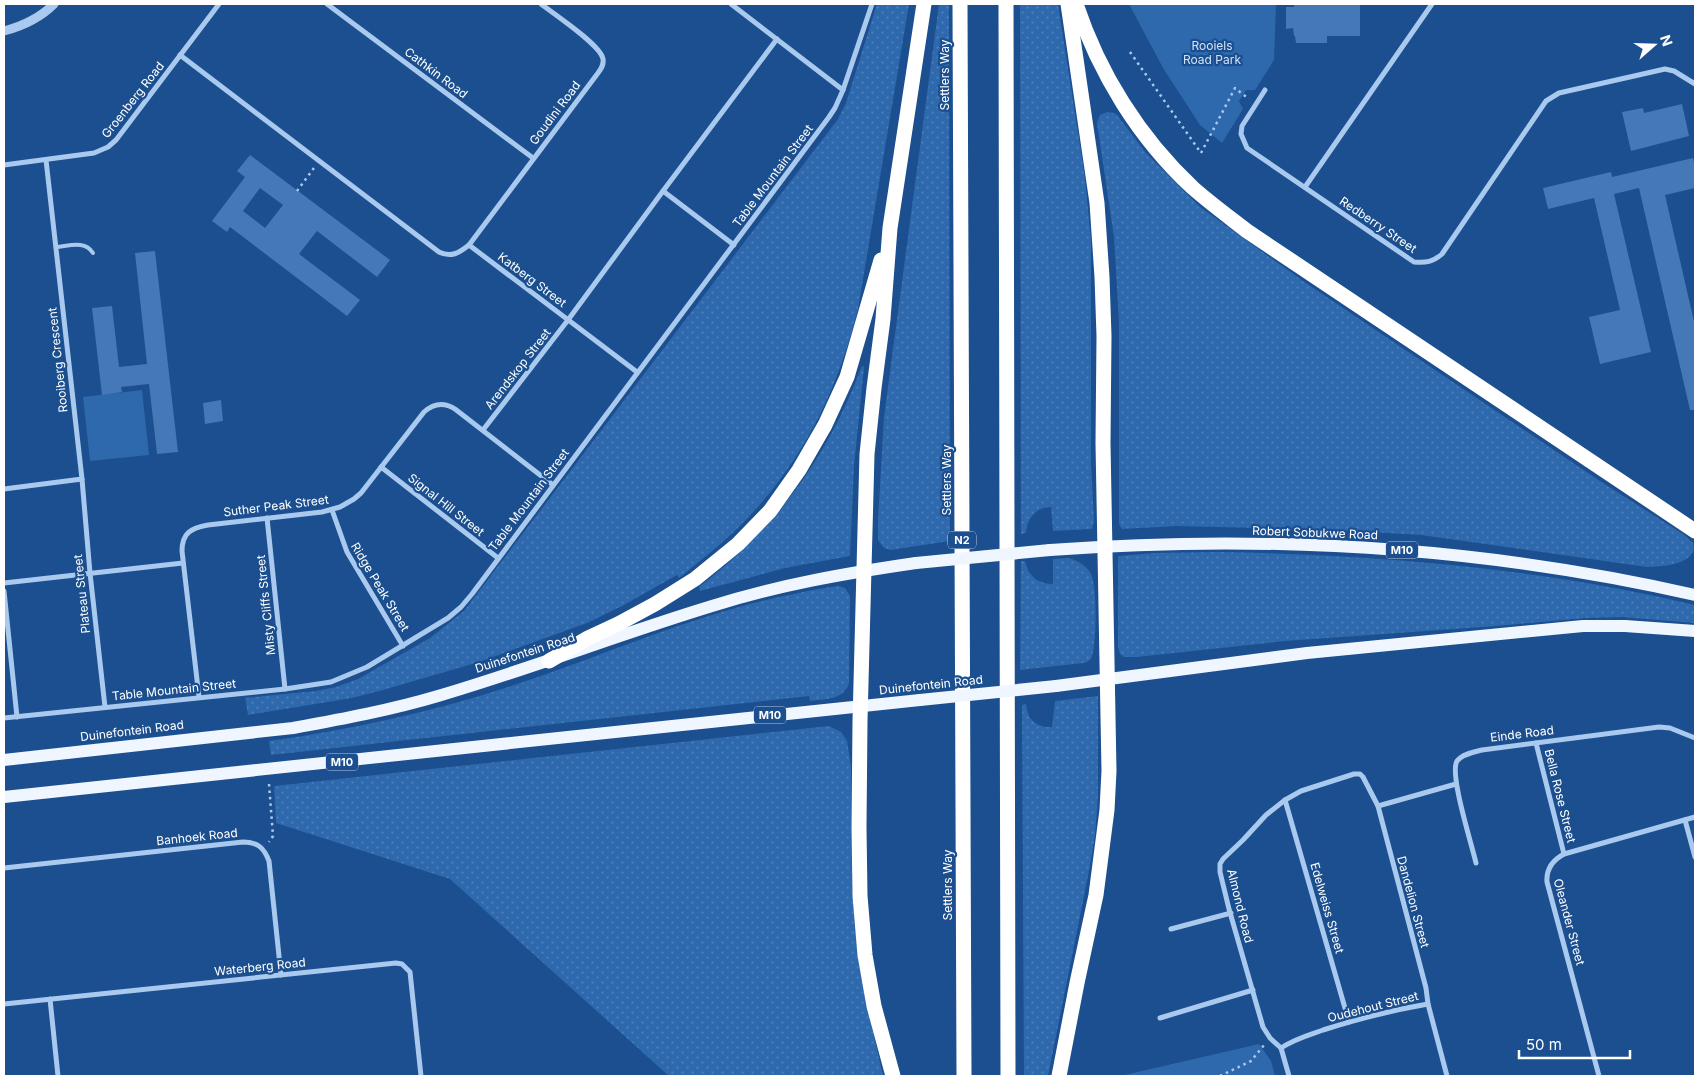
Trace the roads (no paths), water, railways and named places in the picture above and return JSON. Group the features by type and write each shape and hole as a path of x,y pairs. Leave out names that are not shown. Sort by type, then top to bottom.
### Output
{"highway":[{"path":"893,1076 874,1006 864,945 860,896 858,827 867,454 883,320 890,228 924,4"},
{"name":"Settlers Way","path":"960,4 964,1076"},
{"path":"1006,4 1008,1076"},
{"path":"1059,1076 1096,895 1107,810 1109,771 1106,679 1102,277 1097,203 1068,4"},
{"path":"1076,4 1083,27 1098,58 1114,90 1131,117 1172,167 1211,204 1247,231 1408,340 1695,531"},
{"path":"549,660 684,587 738,544 770,511 799,470 825,425 847,377 890,228"}],"main road":[{"name":"Robert Sobukwe Road","path":"1050,550 1106,546 1228,543 1374,548 1550,568 1695,595"},
{"name":"Duinefontein Road","path":"4,760 293,728 334,721 437,696 719,604 778,588 916,563 1050,550"},
{"name":"M10","path":"1106,679 1307,653 1583,626 1625,626 1695,631"},
{"name":"Duinefontein Road","path":"4,797 1056,686 1106,679"}],"street":[{"path":"4,31 24,25 54,4"},
{"name":"Groenberg Road","path":"4,165 94,154 108,147 116,140 219,4"},
{"name":"Cathkin Road","path":"327,4 533,158"},
{"name":"Goudini Road","path":"469,245 598,74 604,62 603,56 596,46 541,4"},
{"path":"731,4 843,90"},
{"name":"Table Mountain Street","path":"4,718 285,689 331,682 368,667 448,618 461,607 829,117 843,90 872,4"},
{"path":"1305,188 1432,4"},
{"name":"Katberg Street","path":"469,245 568,320 777,39"},
{"path":"180,55 439,252 444,255 455,254 469,245"},
{"name":"Redberry Street","path":"1265,90 1242,126 1240,134 1247,148 1414,262 1432,261 1442,254 1546,101 1550,98 1560,93 1666,69 1674,71 1695,84"},
{"name":"Rooiberg Crescent","path":"46,160 82,479"},
{"path":"663,191 734,245"},
{"path":"568,320 637,372"},
{"name":"Arendskop Street","path":"483,430 568,320"},
{"name":"Suther Peak Street","path":"199,698 183,563 182,543 190,531 208,524 332,510 354,499 366,487 424,412 434,405 445,404 450,406 553,485"},
{"name":"Signal Hill Street","path":"381,467 498,558"},
{"path":"4,489 82,479"},
{"name":"Plateau Street","path":"82,479 105,707"},
{"name":"Ridge Peak Street","path":"332,510 347,552 403,646"},
{"name":"Misty Cliffs Street","path":"267,518 285,689"},
{"path":"4,583 183,563"},
{"path":"4,591 17,717"},
{"name":"Einde Road","path":"1476,862 1454,770 1457,761 1463,756 1482,750 1659,727 1670,728 1695,738"},
{"name":"Bella Rose Street","path":"1536,743 1564,854"},
{"name":"Almond Road","path":"1281,1048 1270,1038 1263,1027 1220,872 1220,864 1266,815 1285,800 1301,791 1354,774"},
{"name":"Dandelion Street","path":"1354,774 1363,776 1378,806 1426,988 1428,1004"},
{"path":"1378,806 1456,784"},
{"name":"Edelweiss Street","path":"1285,800 1349,1022"},
{"path":"1564,854 1695,817"},
{"path":"1685,820 1695,857"},
{"name":"Banhoek Road","path":"4,868 243,842 257,844 263,849 269,861 281,975"},
{"name":"Oleander Street","path":"1564,854 1556,858 1546,876 1599,1076"},
{"path":"1171,929 1231,913"},
{"name":"Waterberg Road","path":"4,1004 396,962 402,964 410,972 422,1076"},
{"path":"1160,1018 1252,990"},
{"path":"50,999 58,1076"},
{"name":"Oudehout Street","path":"1281,1048 1290,1041 1349,1022 1406,1007 1428,1004 1447,1076"},
{"path":"1281,1048 1290,1076"}],"lane":[{"path":"56,247 84,244 90,247 93,253"}],"park label":[{"name":"Rooiels Road Park","path":"1212,53"}]}
